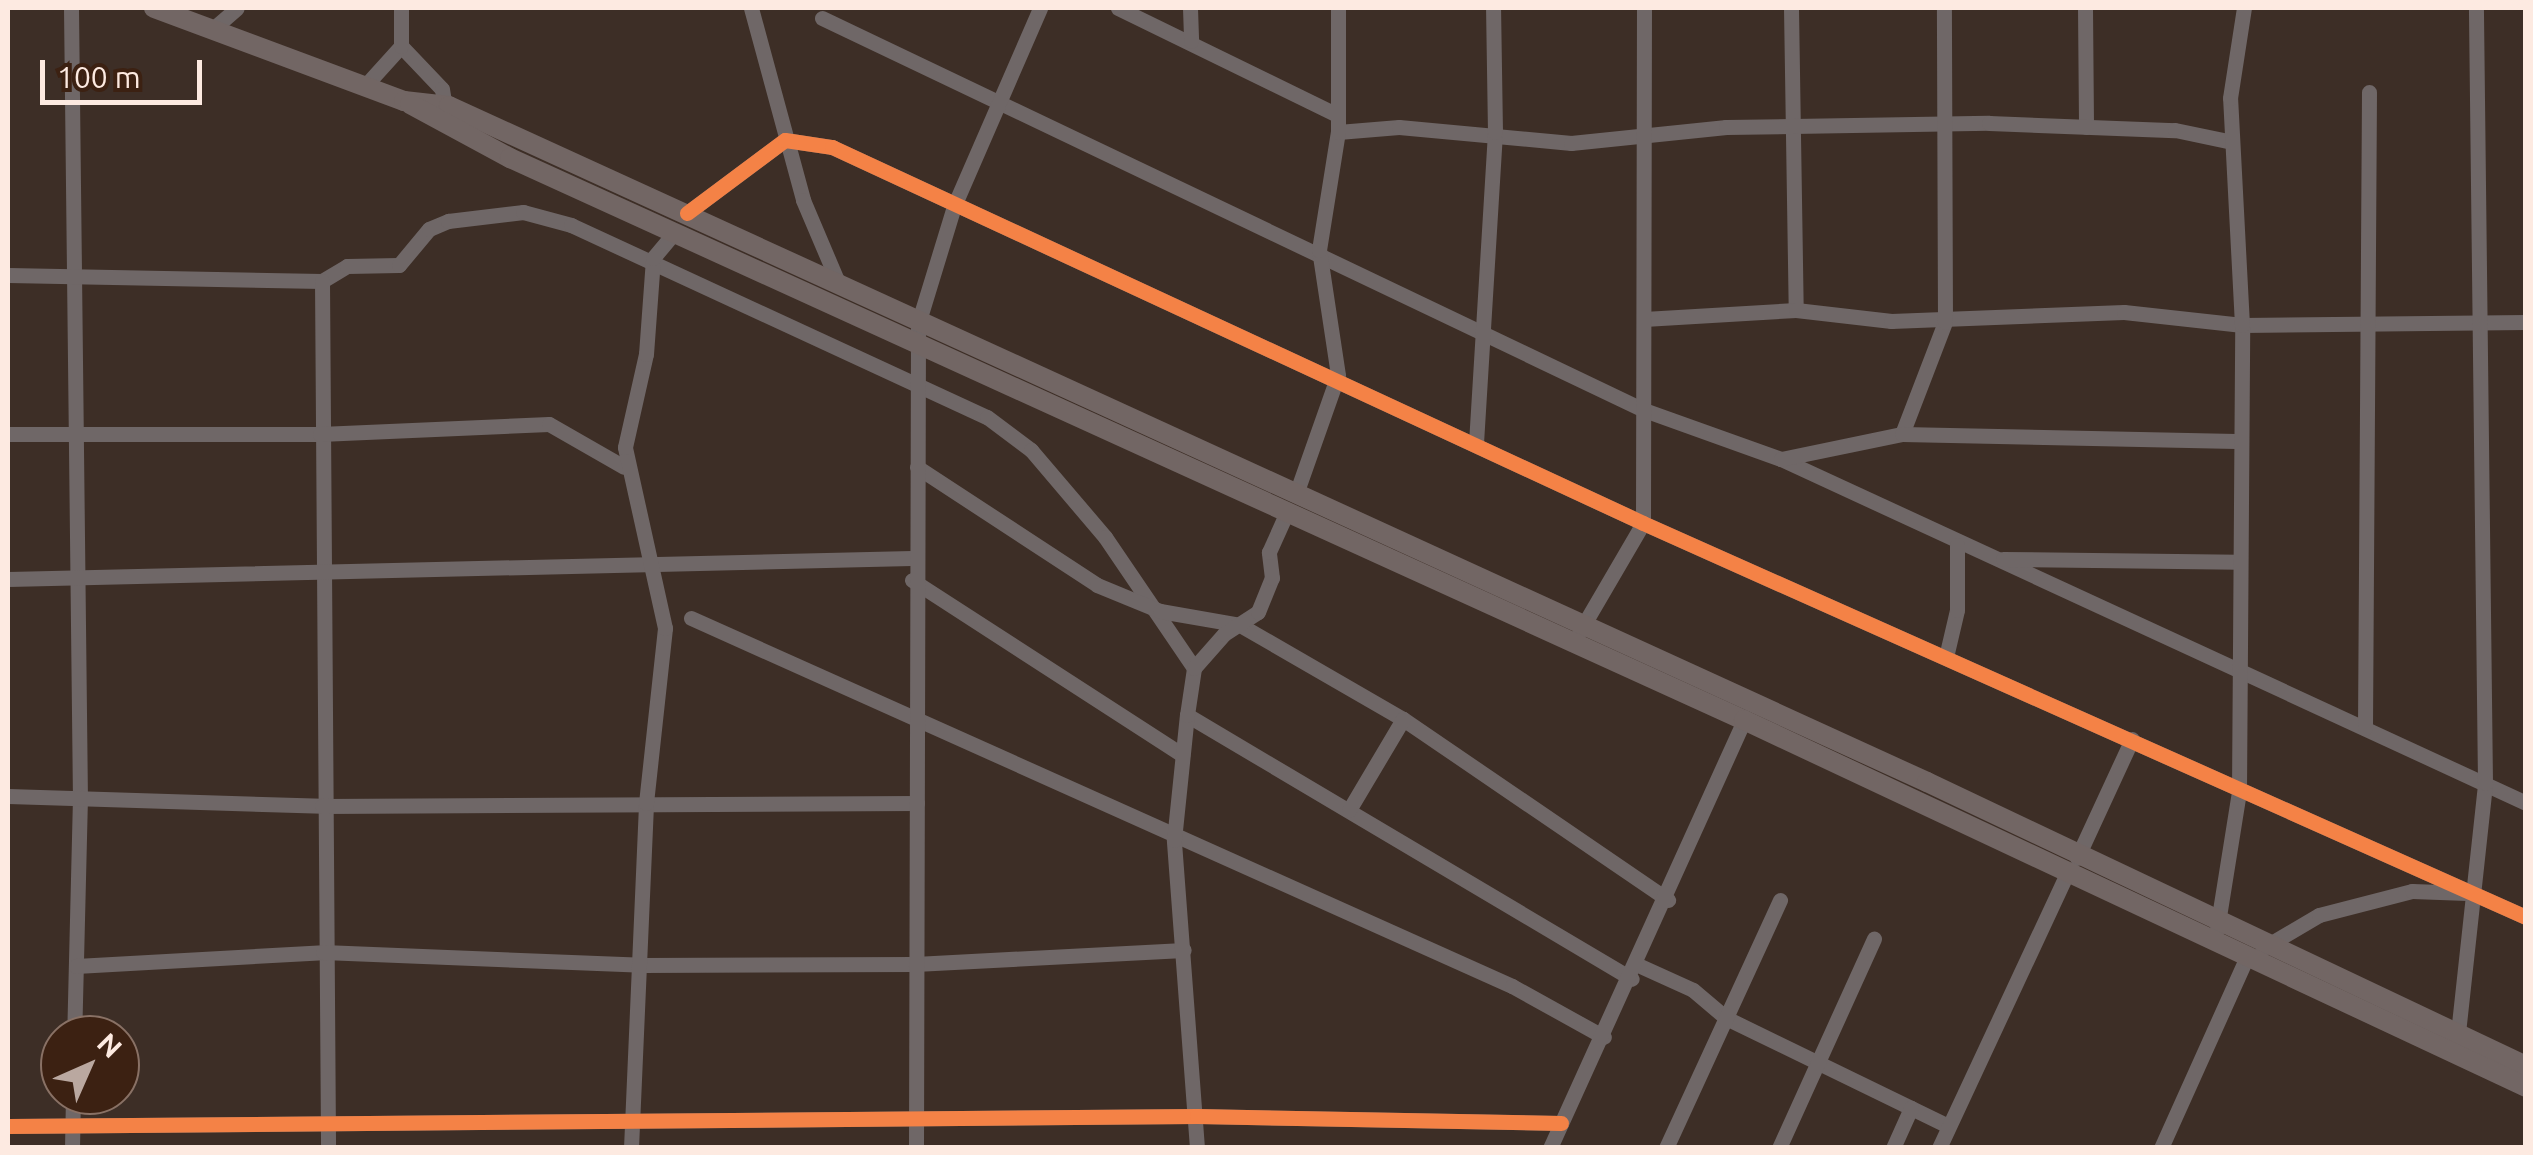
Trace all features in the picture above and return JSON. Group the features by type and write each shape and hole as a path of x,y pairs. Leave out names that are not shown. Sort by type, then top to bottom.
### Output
{"main road":[{"path":"154,8 446,115 687,214 1292,503 1572,646 1748,711"},
{"path":"446,115 673,234 918,348 1582,627 2072,867 2216,942 2256,953 2458,1033 2526,1066"},
{"path":"2072,867 2218,921 2256,953 2526,1087"}],"street":[{"path":"70,8 77,275 80,797 75,1015"},
{"path":"214,28 237,8"},
{"path":"401,8 400,46 446,115"},
{"path":"751,8 786,140 840,289"},
{"path":"916,1148 915,964 921,718 912,558 918,324 954,206 997,98 1040,8"},
{"path":"1118,8 1190,41 1337,124 1495,132 1571,143 1789,128 1944,126 2086,127 2232,142"},
{"path":"1190,8 1190,41"},
{"path":"1197,1148 1174,840 1182,755 1194,668 1258,612 1272,578 1269,552 1292,503 1338,376 1319,250 1337,124 1338,8"},
{"path":"1476,443 1480,328 1495,132 1493,8"},
{"path":"1572,646 1644,523 1644,8"},
{"path":"1791,8 1789,128 1796,310"},
{"path":"1902,434 1945,322 1944,8"},
{"path":"2085,8 2086,127"},
{"path":"2216,942 2239,791 2236,442 2242,326 2232,142 2244,8"},
{"path":"2458,1033 2485,783 2476,8"},
{"path":"822,18 1319,250 1644,410 1780,458 2241,677 2365,728 2526,803"},
{"path":"364,87 400,46"},
{"path":"2365,728 2364,324 2369,92"},
{"path":"687,214 786,140 832,147 954,206 1338,376 1644,523 2526,917"},
{"path":"8,274 322,281 347,266 399,264 429,230 448,222 524,212 653,258 914,379 1031,450 1160,610 1194,668"},
{"path":"631,1148 642,965 646,802 665,628 624,468 646,354 653,258 673,234"},
{"path":"322,281 323,952 328,1148"},
{"path":"1644,319 1796,310 1945,322 2124,312 2242,326 2526,322"},
{"path":"8,434 320,434 549,424 624,468"},
{"path":"1780,458 1902,434 2236,442"},
{"path":"917,467 1096,584 1160,610 1240,624 1403,720 1668,900"},
{"path":"1946,657 1958,610 1957,544"},
{"path":"8,579 324,578 652,568 701,558 912,558"},
{"path":"1994,559 2238,562"},
{"path":"912,580 1182,755"},
{"path":"690,618 921,718 1174,840 1512,986 1604,1037"},
{"path":"1550,1148 1668,900 1748,711"},
{"path":"1187,715 1635,972 1693,990 1726,1018 1948,1126"},
{"path":"1349,810 1403,720"},
{"path":"1939,1148 2132,739"},
{"path":"8,796 322,806 917,803"},
{"path":"2161,1148 2256,953 2319,915 2412,891 2476,893"},
{"path":"1666,1148 1780,900"},
{"path":"1779,1148 1874,939"},
{"path":"76,966 323,952 642,965 915,964 1184,950"},
{"path":"1893,1148 1911,1108"},
{"path":"72,1115 72,1148"},
{"path":"8,1126 327,1127 630,1120 916,1123 1196,1116 1561,1123"}],"cycle path":[{"path":"687,213 785,140 832,147 1643,523 2526,917"},
{"path":"8,1126 1197,1116 1561,1123"}]}
